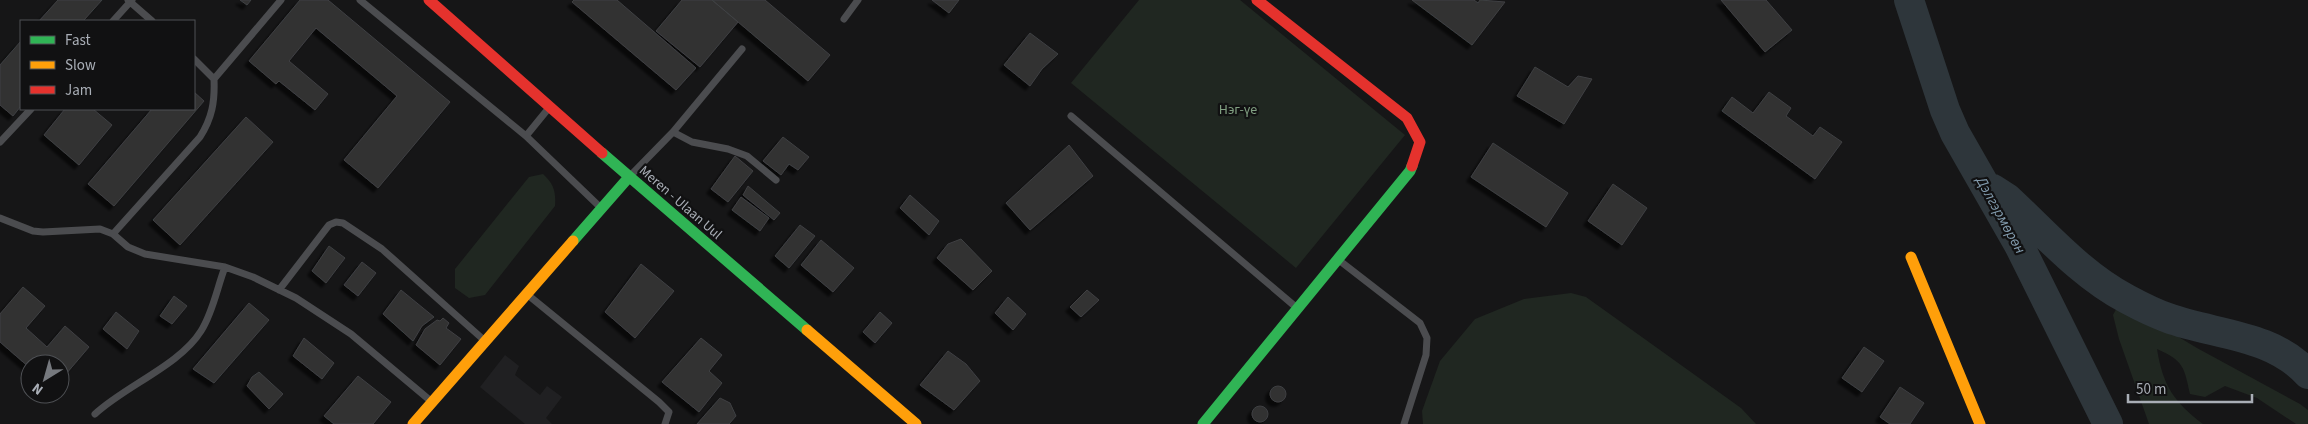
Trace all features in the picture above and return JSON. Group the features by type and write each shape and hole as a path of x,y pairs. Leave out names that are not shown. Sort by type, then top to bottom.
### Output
{"street":[{"name":"Meren - Ulaan Uul","path":"429,0 629,177 916,424"},
{"path":"1203,424 1410,171 1420,142 1406,118 1257,0"},
{"path":"413,424 528,295 629,177"},
{"path":"1911,256 1958,375 1980,424"}],"lane":[{"path":"113,234 200,137 208,124 213,109 214,79 281,0"},
{"path":"360,0 526,136 601,208"},
{"path":"844,19 858,0"},
{"path":"114,20 130,1 151,20"},
{"path":"629,177 673,132 742,49"},
{"path":"195,59 214,79"},
{"path":"526,136 549,106"},
{"path":"0,142 30,110"},
{"path":"1071,116 1298,308"},
{"path":"673,132 692,142 728,149 747,156 776,180"},
{"path":"0,218 33,231 54,232 93,228 113,234 128,247 145,254 224,266 279,290 351,334 433,402"},
{"path":"279,290 329,225 336,222 343,223 382,248 485,342"},
{"path":"1338,259 1420,323 1427,338 1426,355 1404,424"},
{"path":"95,414 133,384 170,361 200,333 210,313 224,266"},
{"path":"528,295 659,402 669,412 665,424"}],"shaded area":[{"path":"505,355 519,366 515,375 540,395 547,386 562,397 546,418 552,424 525,424 480,387"}],"green space":[{"name":"Нэг-үе","path":"1139,0 1240,0 1405,135 1296,268 1071,83"},
{"path":"543,174 554,188 555,206 485,295 469,298 455,288 455,269 529,177"},
{"path":"1571,293 1586,297 1741,408 1756,424 1423,424 1422,411 1440,361 1475,319 1524,299"},
{"path":"2120,302 2197,348 2300,404 2308,410 2308,424 2296,424 2257,398 2225,386 2205,397 2190,394 2184,371 2178,361 2157,349 2163,373 2171,392 2184,408 2203,424 2149,424 2119,339 2113,315"}],"building":[{"path":"58,0 102,0 84,20 40,20"},
{"path":"240,0 251,0 247,5"},
{"path":"300,0 328,0 450,102 378,188 344,160 397,96 316,28 289,61 328,94 315,110 279,81 276,84 249,61"},
{"path":"574,0 617,0 696,68 676,90 572,2"},
{"path":"682,0 712,0 738,22 700,67 656,31"},
{"path":"712,0 765,0 830,55 808,81"},
{"path":"932,0 959,0 949,13"},
{"path":"1412,0 1474,0 1478,3 1480,0 1505,2 1472,45"},
{"path":"1721,0 1766,0 1792,30 1765,52"},
{"path":"1030,33 1058,54 1042,69 1030,86 1004,65"},
{"path":"20,42 20,107 13,116 0,105 0,65"},
{"path":"1535,67 1568,87 1578,76 1592,79 1564,124 1517,96"},
{"path":"1769,92 1791,108 1786,116 1813,136 1820,127 1842,142 1815,179 1722,111 1732,97 1753,113"},
{"path":"195,93 204,101 114,206 88,184 151,110 195,110"},
{"path":"64,110 94,110 112,125 79,165 44,135"},
{"path":"246,117 273,142 180,245 153,220"},
{"path":"783,137 809,157 798,170 789,164 781,175 763,161"},
{"path":"1493,143 1568,193 1546,227 1471,177"},
{"path":"1069,145 1093,176 1030,230 1006,203"},
{"path":"735,156 753,171 728,202 711,189"},
{"path":"1613,184 1647,208 1622,245 1588,221"},
{"path":"748,186 780,213 774,220 743,195"},
{"path":"910,195 939,221 929,235 900,208"},
{"path":"741,197 769,218 760,231 732,210"},
{"path":"800,225 815,236 789,268 775,256"},
{"path":"961,239 992,271 973,290 937,258 948,244"},
{"path":"821,240 854,268 833,292 801,265"},
{"path":"329,246 345,258 326,283 312,271"},
{"path":"362,262 376,273 358,296 344,285"},
{"path":"641,264 674,291 635,338 605,312"},
{"path":"23,287 45,306 26,328 47,347 65,326 89,347 70,369 70,354 20,354 20,359 0,342 0,314"},
{"path":"401,290 434,317 422,326 413,341 383,314"},
{"path":"1087,290 1099,300 1081,317 1070,307"},
{"path":"174,296 187,306 172,324 160,316"},
{"path":"1008,297 1026,314 1013,330 995,313"},
{"path":"249,303 269,320 214,383 193,369"},
{"path":"116,312 139,331 127,349 103,329"},
{"path":"880,312 892,323 875,343 863,332"},
{"path":"443,318 449,323 446,328 461,339 440,365 416,345 425,329"},
{"path":"304,338 334,363 322,379 293,356"},
{"path":"701,338 722,355 709,371 722,383 699,412 662,382"},
{"path":"1864,347 1884,361 1862,392 1842,378"},
{"path":"948,351 966,364 980,381 954,410 920,385"},
{"path":"259,372 283,394 269,409 247,386 252,377"},
{"path":"358,376 391,402 373,424 334,424 324,416"},
{"path":"1275,386 1281,386 1286,391 1284,400 1275,402 1270,397 1270,391"},
{"path":"1900,387 1924,403 1910,424 1890,424 1880,417"},
{"path":"720,398 730,403 736,416 729,424 697,424"},
{"path":"1260,406 1266,408 1268,414 1266,420 1260,422 1254,420 1252,414 1254,408"}],"waterway":[{"name":"Дэлгэрмөрөн","path":"1909,0 1945,110 1955,133 2019,245 2108,424"},
{"path":"1993,189 2007,198 2079,266 2127,299 2158,314 2186,324 2260,343 2294,361 2308,374"}],"traffic: fast":[{"path":"602,153 807,330"},
{"path":"1203,424 1410,171 1412,166"},
{"path":"573,241 629,177"}],"traffic: slow":[{"path":"413,424 573,241"},
{"path":"1911,257 1980,424"},
{"path":"807,330 916,424"}],"traffic: jam":[{"path":"429,0 602,153"},
{"path":"1257,0 1407,118 1420,142 1412,166"}]}
